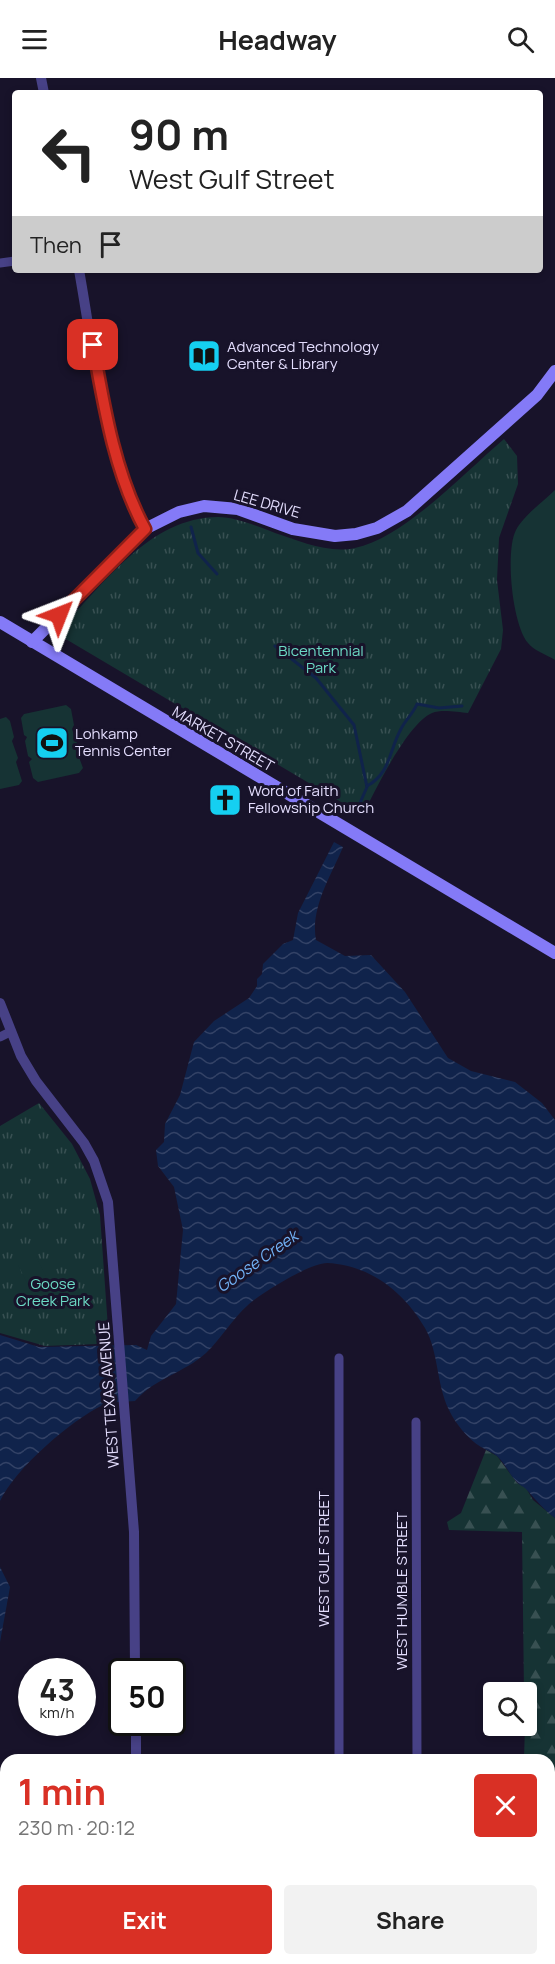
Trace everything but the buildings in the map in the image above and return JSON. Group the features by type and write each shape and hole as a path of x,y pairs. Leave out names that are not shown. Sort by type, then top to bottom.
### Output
{"main road":[{"name":"LEE DRIVE","path":"32,642 145,529 170,515 204,506 238,509 293,529 335,536 356,534 377,528 407,511 537,395 555,371"},
{"name":"MARKET STREET","path":"0,622 555,953"}],"street":[{"path":"80,273 105,412 132,506 145,529"},
{"name":"WEST TEXAS AVENUE","path":"0,1003 5,1034 36,1081 84,1143 100,1179 111,1221 134,1532 135,1658"},
{"name":"WEST GULF STREET","path":"339,1358 339,1754"},
{"name":"WEST HUMBLE STREET","path":"416,1422 417,1754"},
{"path":"135,1736 136,1754"}],"green space":[{"name":"Bicentennial Park","path":"504,439 517,456 518,484 499,538 497,580 503,630 501,649 468,713 450,711 432,713 413,730 393,758 363,815 59,635 60,629 111,574 149,541 171,528 193,520 225,517 314,546 335,549 355,548 374,542 413,518"},
{"path":"555,490 555,660 530,646 522,634 514,604 511,554 519,524"},
{"name":"Lohkamp Tennis Center","path":"66,705 71,709 74,725 72,729 78,746 76,749 83,768 79,773 38,782 33,778 29,762 32,759 28,756 25,741 27,737 24,735 21,718 24,714"},
{"path":"6,717 10,721 14,737 12,741 22,781 19,785 0,789 0,719"},
{"name":"Goose Creek Park","path":"39,1103 72,1144 90,1179 100,1215 108,1328 95,1333 99,1344 45,1346 0,1333 0,1126"},
{"path":"36,1256 51,1287 33,1295 18,1265"},
{"path":"486,1450 497,1456 517,1483 526,1488 533,1500 555,1518 555,1754 524,1754 525,1736 537,1736 537,1682 524,1682 522,1532 449,1530 447,1522 461,1513"}],"water":[{"name":"Goose Creek","path":"334,842 343,847 319,904 315,928 316,940 345,956 371,955 405,992 448,1058 471,1071 515,1082 542,1103 555,1120 555,1518 517,1482 497,1456 471,1440 455,1420 445,1400 430,1338 407,1303 396,1292 371,1275 358,1269 327,1263 298,1273 254,1300 237,1316 206,1353 151,1387 135,1401 106,1404 75,1422 31,1460 18,1474 0,1501 0,1335 39,1347 136,1345 147,1350 151,1336 176,1304 183,1230 174,1187 158,1166 156,1150 164,1142 165,1124 180,1095 194,1042 214,1021 249,998 257,986 257,979 262,974 263,964 283,944 293,940 298,913"},
{"path":"0,1567 10,1587 0,1642"}],"waterway":[{"path":"191,527 198,553 217,574"},
{"path":"275,646 316,678 354,725 367,787 356,812"},
{"path":"367,786 381,775 401,729 417,704 439,708 462,706"}],"place":[{"name":"Advanced Technology Center & Library","path":"204,356"},
{"name":"Lohkamp Tennis Center","path":"52,743"},
{"name":"Word of Faith Fellowship Church","path":"225,800"}],"route":[{"path":"59,615 145,529 132,506 113,442 93,345"}]}
